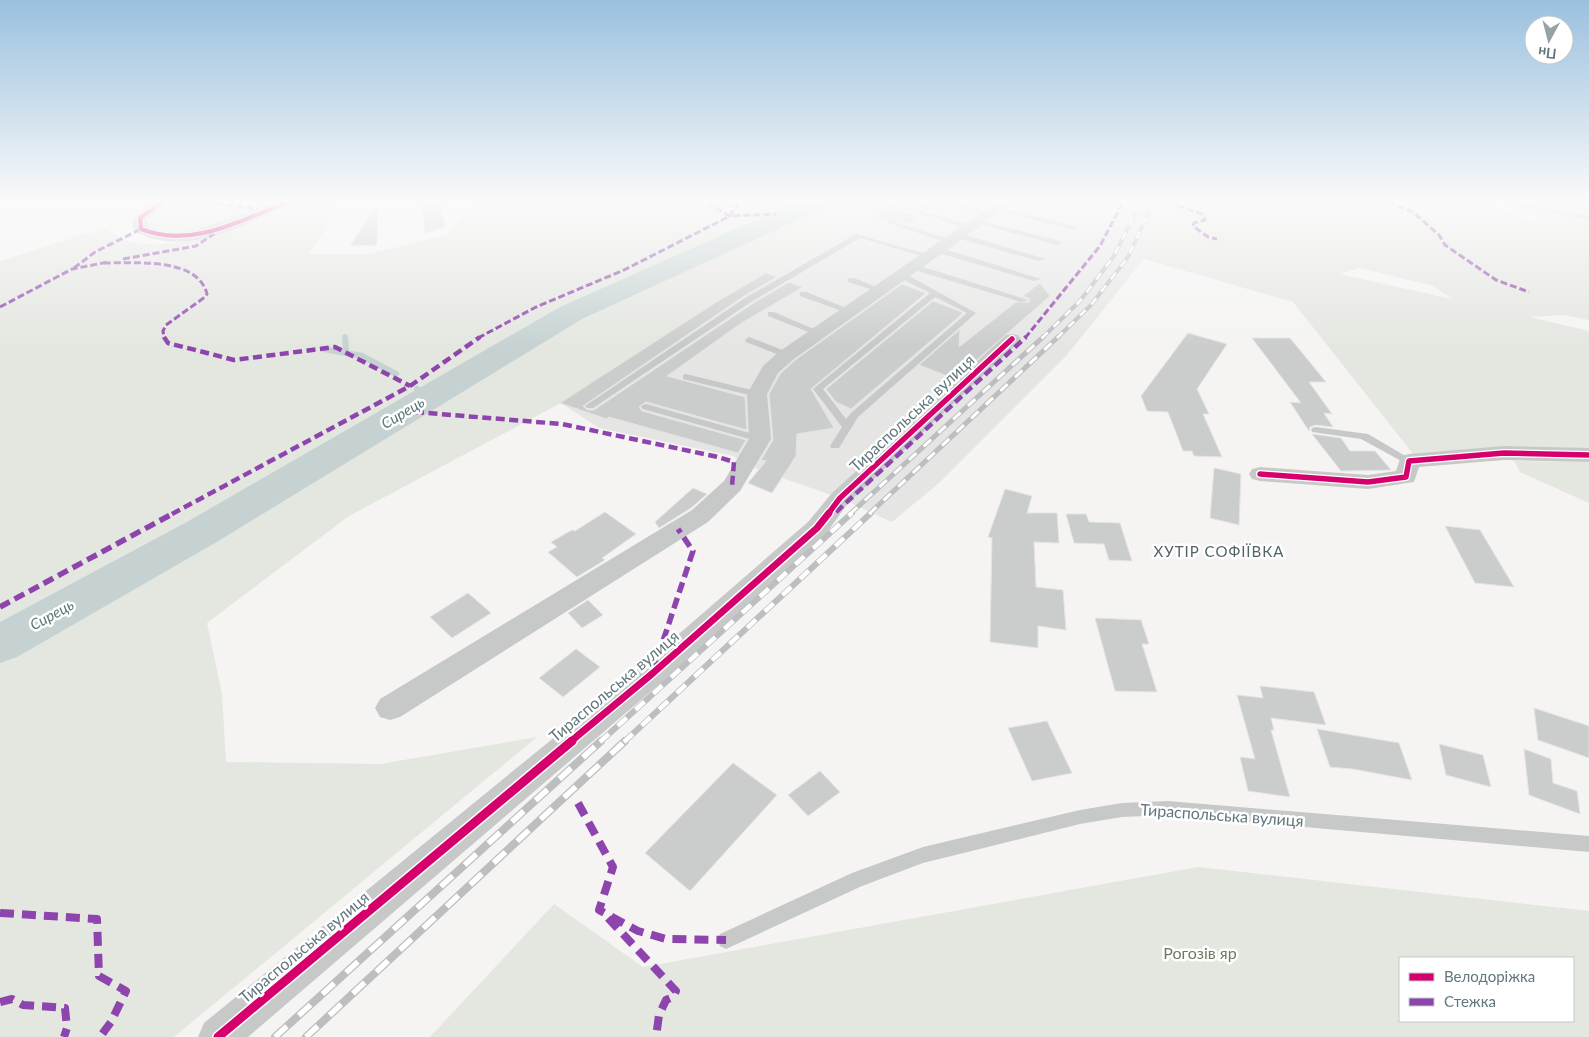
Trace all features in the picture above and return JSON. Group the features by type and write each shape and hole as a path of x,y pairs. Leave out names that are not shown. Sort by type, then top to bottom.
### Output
{"street":[{"path":"390,708 700,516 732,486 760,439 757,394 770,370 787,355 937,250"},
{"name":"Тираспольська вулиця","path":"218,1037 653,673 817,528 840,498 1012,339"},
{"path":"1260,474 1368,482 1406,478 1409,461 1504,453 1589,455"}],"lane":[{"path":"590,406 748,300 835,250"},
{"path":"998,250 1037,279"},
{"path":"1021,250 1042,259"},
{"path":"835,446 854,415 972,313 935,294 907,271"},
{"path":"907,271 1024,300"},
{"path":"851,280 880,290"},
{"path":"803,294 850,311"},
{"path":"847,427 818,389 935,294"},
{"path":"771,314 819,333"},
{"path":"749,340 787,355"},
{"path":"686,377 757,394"},
{"path":"646,408 760,439"},
{"path":"1316,430 1364,436 1409,461"},
{"name":"Тираспольська вулиця","path":"726,940 858,879 923,855 1080,817 1122,810 1168,808 1589,844"}],"shaded area":[{"path":"806,250 1146,250 1144,259 1066,356 939,483 892,522 840,498 759,470 733,456 599,428 561,403 718,301"}],"green space":[{"path":"33,250 311,250 308,254 368,254 383,250 806,250 718,301 561,403 349,516 207,623 222,694 226,762 380,764 537,737 174,1037 0,1037 0,261"},
{"path":"1146,250 1589,250 1589,320 1563,315 1530,317 1589,331 1589,450 1414,455 1293,302 1144,259","holes":["1360,268 1433,286 1452,299 1339,274"]},
{"path":"1514,461 1589,462 1589,503 1520,472"},
{"name":"Рогозів яр","path":"1198,867 1589,911 1589,1037 430,1037 554,904 643,967"}],"building":[{"path":"766,273 777,277 744,296 583,406 587,410 594,410 752,304 789,282 803,287 740,324 667,376 745,397 747,430 646,402 639,407 642,411 746,440 738,453 609,417 607,419 560,403 718,301"},
{"path":"1040,283 1050,296 955,379 919,365 960,329 959,347 1016,302 1029,302 1030,299 1023,296"},
{"path":"902,284 926,293 811,389 834,428 797,434 796,456 772,493 748,483 766,461 761,460 773,440 769,394 780,374 795,360"},
{"path":"933,301 962,312 961,315 851,409 836,402 826,389"},
{"path":"1188,333 1227,344 1197,389 1209,414 1203,414 1222,457 1194,456 1192,451 1183,451 1168,412 1147,411 1141,396"},
{"path":"1252,338 1290,338 1326,382 1309,382 1332,414 1324,413 1333,427 1316,425 1310,427 1309,431 1290,402 1301,403"},
{"path":"1312,434 1341,438 1350,451 1375,451 1391,470 1341,471"},
{"path":"1214,468 1241,474 1239,525 1210,518"},
{"path":"693,488 707,494 691,508 659,528 655,522"},
{"path":"1005,489 1032,496 1027,513 1057,513 1059,543 1034,542 1036,587 1063,590 1066,630 1038,626 1038,648 990,642 992,538 988,537"},
{"path":"605,512 636,534 602,558 605,560 577,577 548,552 557,547 551,542 572,530 575,531"},
{"path":"1066,514 1086,514 1089,522 1120,523 1132,561 1109,560 1104,544 1074,543"},
{"path":"1445,526 1480,530 1514,587 1475,583"},
{"path":"468,593 491,613 452,638 430,617"},
{"path":"588,600 603,615 582,628 568,613"},
{"path":"1095,618 1141,620 1149,644 1142,644 1157,692 1115,691"},
{"path":"576,649 600,667 563,697 539,678"},
{"path":"1260,686 1314,692 1326,725 1271,718 1274,730 1271,730 1290,797 1248,791 1240,757 1255,759 1237,695 1263,698"},
{"path":"1534,708 1589,726 1589,758 1538,740"},
{"path":"1047,721 1072,773 1032,781 1008,728"},
{"path":"1317,729 1399,743 1412,780 1353,769 1330,767"},
{"path":"1439,744 1483,755 1491,787 1446,775"},
{"path":"1524,749 1551,759 1553,783 1577,791 1580,814 1529,795"},
{"path":"733,763 777,795 690,891 645,853"},
{"path":"820,771 840,792 808,816 788,795"}],"waterway":[{"name":"Сирець","path":"0,644 200,533 571,313 710,250"},
{"path":"345,337 346,349"},
{"path":"324,349 362,356 396,374"},
{"path":"417,389 428,397"}],"railway":[{"path":"1042,338 1080,301 1117,250"},
{"path":"1057,338 1091,305 1131,250"},
{"path":"850,514 1043,337"},
{"path":"869,514 1058,337"},
{"path":"600,742 852,513"},
{"path":"624,742 871,513"},
{"path":"275,1037 601,741"},
{"path":"306,1037 625,741"}],"marked path":[{"path":"74,268 98,250"},
{"path":"123,259 171,250"},
{"path":"0,607 410,386 467,345 497,327 536,307 624,270 662,250"},
{"path":"836,512 1025,338 1096,250"},
{"path":"1453,250 1496,280 1529,292"},
{"path":"0,307 72,269 108,262"},
{"path":"104,263 142,263 171,266 185,270 203,282 207,294 205,297 166,325 163,331 165,341 168,343 234,360 335,347 410,386"},
{"path":"415,412 562,424 718,457 734,462 732,486"},
{"path":"653,671 693,551 678,529"},
{"path":"578,803 613,867 599,910 638,931 666,939 726,940"},
{"path":"0,913 97,919 99,976 126,991 111,1022 100,1037"},
{"path":"608,918 676,991 673,997 666,1000 659,1015 656,1037"},
{"path":"0,1002 12,999 23,1005 65,1008 67,1028 64,1037"}],"cycle path":[{"path":"218,1037 653,673 817,528 840,498 1012,339"},
{"path":"1260,474 1368,482 1406,477 1409,461 1504,453 1589,455"}],"district":[{"name":"ХУТІР СОФІЇВКА","path":"1219,552"}]}
